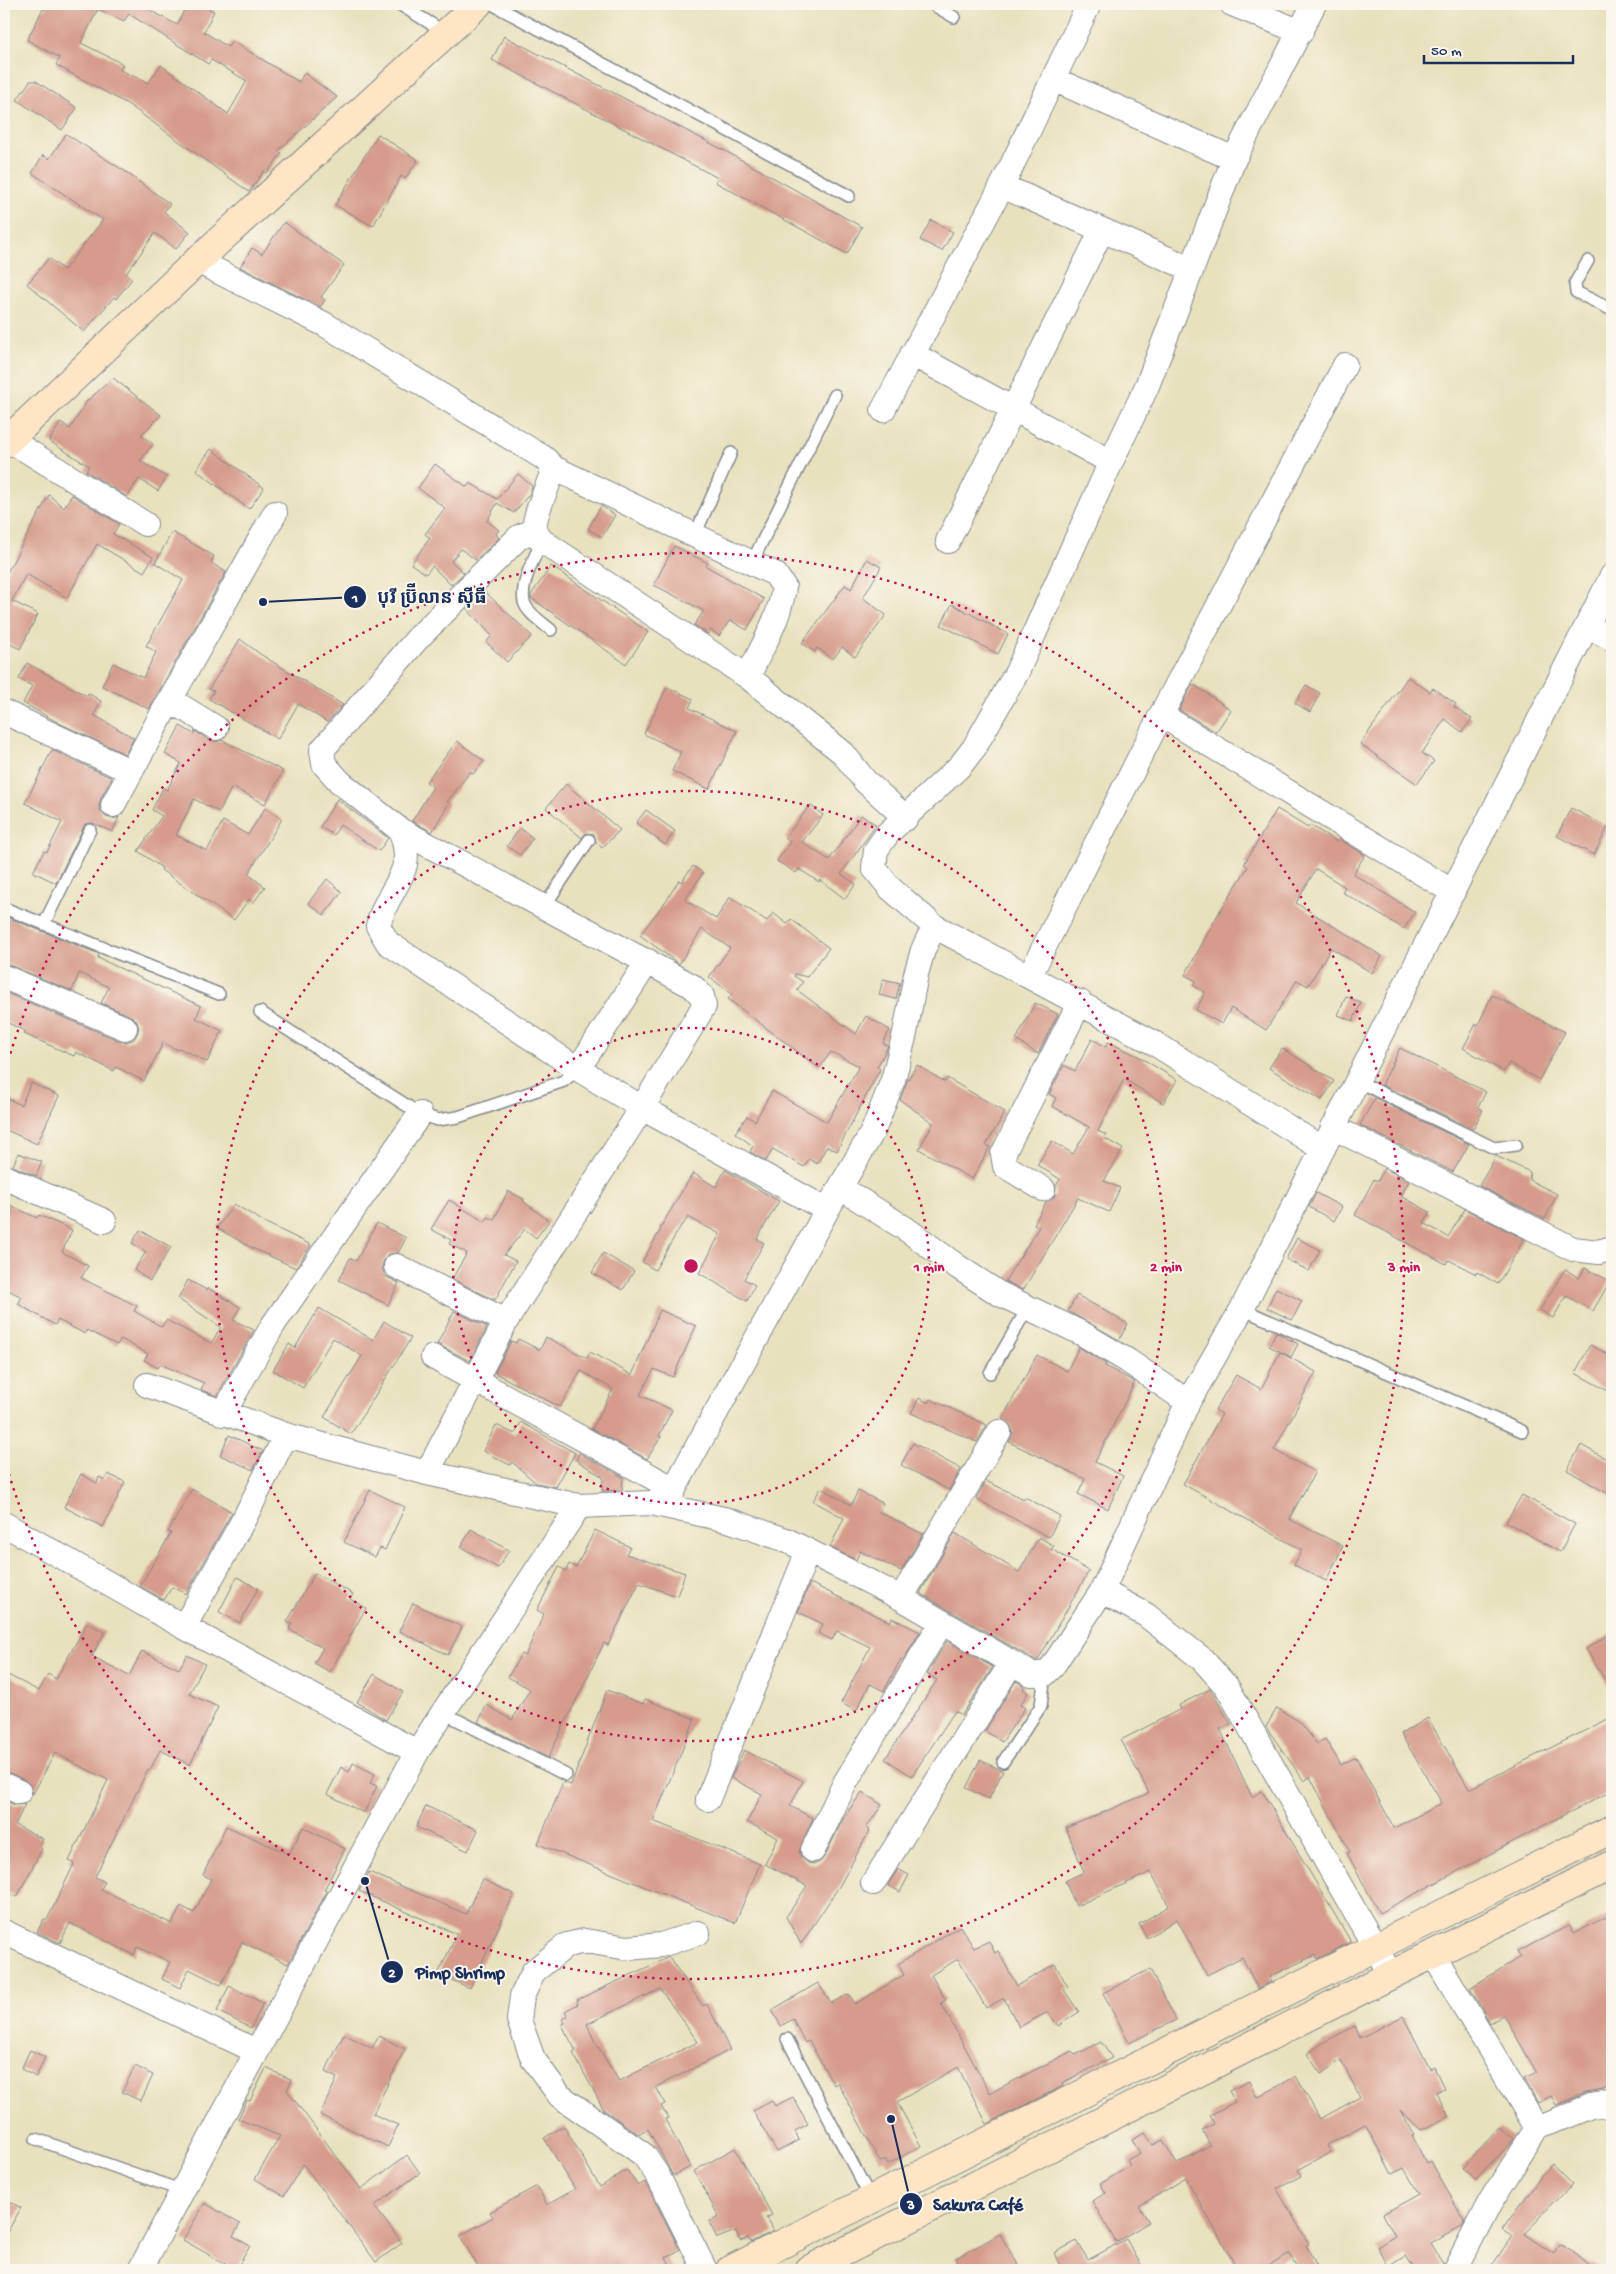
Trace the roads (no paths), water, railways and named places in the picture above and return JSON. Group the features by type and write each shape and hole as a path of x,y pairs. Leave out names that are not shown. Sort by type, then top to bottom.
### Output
{"main road":[{"path":"6,442 197,261 478,4"},
{"path":"730,2270 1612,1829"},
{"path":"808,2270 1612,1865"}],"street":[{"path":"883,410 1002,186 1089,4"},
{"path":"1232,4 1301,32"},
{"path":"1314,4 1234,160 1147,386 1111,462 1018,672 992,719 960,766 888,833 876,850 874,868 890,888 934,926 1154,1043 1323,1149"},
{"path":"1053,79 1234,160"},
{"path":"1002,186 1191,269"},
{"path":"948,541 1102,230"},
{"path":"197,261 324,324 544,458 554,468 776,574 784,587 777,614 748,677"},
{"path":"912,354 1111,462"},
{"path":"1030,976 1161,715 1345,365"},
{"path":"6,442 145,524"},
{"path":"539,536 535,520 554,468"},
{"path":"113,805 130,771 275,514"},
{"path":"426,1473 506,1321 642,1108 704,1006 702,996 692,986 400,830 340,782 324,764 322,750 418,638 519,537 539,536 748,677 842,753 865,781 906,818"},
{"path":"433,1357 670,1497 786,1540 901,1598 1011,1664 1031,1674 1045,1674 1052,1668 1102,1591 1188,1402 1242,1309 1612,576"},
{"path":"1587,626 1612,639"},
{"path":"167,705 182,707 216,728"},
{"path":"4,712 130,771"},
{"path":"1161,715 1453,892"},
{"path":"400,830 407,846 406,864 396,887 382,909 378,926 388,943 642,1108 827,1210"},
{"path":"147,1385 286,1436 426,1473 579,1506 651,1503 670,1497 827,1210 873,1131 893,1080 905,1033 916,974 923,950 934,926"},
{"path":"578,1068 648,962"},
{"path":"4,977 125,1028"},
{"path":"1043,1189 1005,1166 1004,1154 1080,1002"},
{"path":"223,1414 273,1325 420,1114"},
{"path":"1333,1127 1573,1249 1599,1252 1612,1248"},
{"path":"4,1177 104,1221"},
{"path":"841,1188 906,1229 958,1268 1027,1308 1083,1334 1128,1361 1188,1402"},
{"path":"396,1266 506,1321"},
{"path":"901,1598 1000,1432"},
{"path":"184,1627 244,1519 286,1436"},
{"path":"140,2270 417,1752 579,1506"},
{"path":"4,1524 184,1627 417,1752"},
{"path":"708,1799 808,1551"},
{"path":"1102,1591 1146,1615 1202,1659 1227,1687 1391,1975"},
{"path":"813,1850 845,1783 942,1622"},
{"path":"873,1883 1011,1664"},
{"path":"4,1932 256,2051"},
{"path":"698,1933 661,1945 636,1947 586,1941 568,1945 558,1950 534,1971 522,1996 519,2020 534,2059 560,2096 644,2156 658,2176 705,2270"},
{"path":"1433,1954 1537,2128"},
{"path":"1455,2270 1490,2202 1537,2128 1591,2106 1612,2103"}],"lane":[{"path":"399,4 446,33"},
{"path":"492,4 849,196"},
{"path":"932,4 954,17"},
{"path":"1588,261 1575,282 1576,292 1612,310"},
{"path":"752,562 836,395"},
{"path":"695,535 731,453"},
{"path":"539,536 526,580 524,602 530,612 551,630"},
{"path":"44,924 90,830"},
{"path":"544,907 589,840"},
{"path":"4,908 219,994"},
{"path":"260,1012 420,1114 438,1120 458,1116 564,1081 578,1068"},
{"path":"1357,1081 1494,1148 1516,1145"},
{"path":"990,1373 1027,1308"},
{"path":"1242,1309 1522,1432"},
{"path":"1003,1762 1041,1706 1045,1674"},
{"path":"442,1712 566,1775"},
{"path":"787,2039 871,2200"},
{"path":"36,2139 183,2191"}],"place":[{"name":"បុរី ប្រ៊ីលាន សុីធី","path":"263,602"},
{"name":"Pimp Shrimp","path":"365,1881"},
{"name":"Sakura Café","path":"891,2119"}]}
